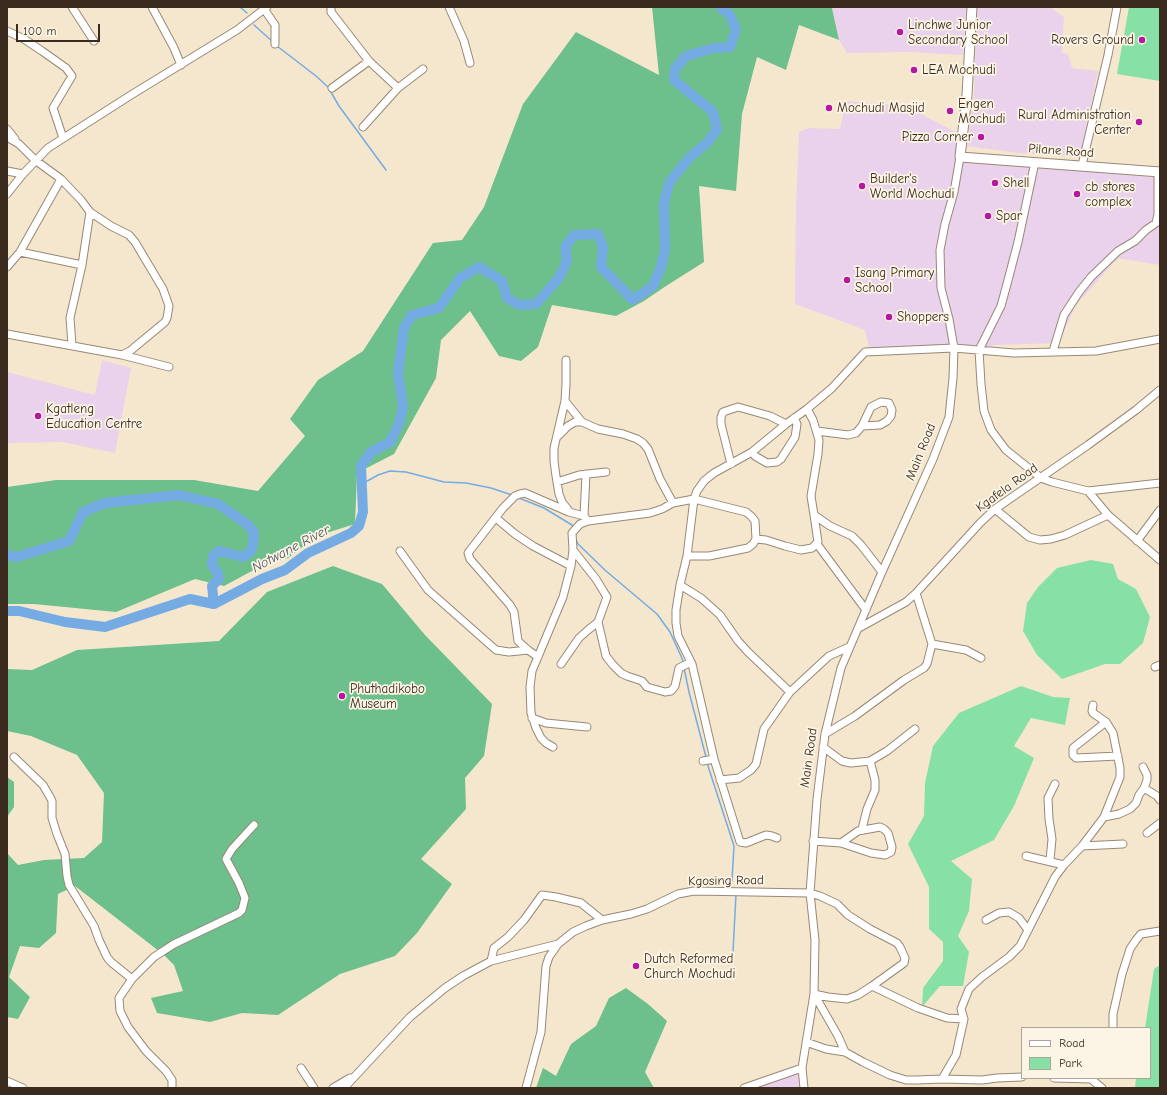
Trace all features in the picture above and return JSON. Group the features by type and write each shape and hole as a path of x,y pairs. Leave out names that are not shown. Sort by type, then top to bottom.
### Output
{"main road":[{"name":"Main Road","path":"960,157 967,95 972,7"},
{"name":"Pilane Road","path":"960,157 1159,172"}],"street":[{"path":"72,7 94,41"},
{"path":"152,7 174,48 180,65"},
{"path":"331,7 331,12 369,61 398,88"},
{"path":"449,7 464,41 470,63"},
{"path":"1082,166 1108,55 1117,7"},
{"path":"7,194 36,160 62,138 237,30 266,8 275,25 275,44"},
{"path":"7,31 24,39 66,68 72,76 53,108 62,138"},
{"path":"332,88 369,61"},
{"path":"363,127 398,88 423,69"},
{"path":"7,129 19,144 36,160 61,179 90,212 129,235 135,242 162,289 169,306 165,322 130,351 122,355"},
{"path":"7,137 19,144"},
{"name":"Main Road","path":"804,1088 802,1068 814,994 815,940 810,893 813,842 825,734 841,668 849,647 859,628 882,572 933,459 949,417 954,348 941,288 940,250 945,224 954,192 960,157"},
{"path":"1035,162 1008,284 1001,306 979,350 984,410 992,430 1006,450 1041,478 1058,484 1088,491 1160,483"},
{"path":"7,171 23,174"},
{"path":"1053,351 1064,315 1091,277 1118,251 1135,241 1156,223 1158,214 1159,172"},
{"path":"7,268 20,252 61,179"},
{"path":"72,345 70,318 75,302 82,265 90,212"},
{"path":"20,252 82,265"},
{"path":"7,334 72,345 169,366"},
{"path":"777,838 766,835 746,842 740,842 720,780 709,760 678,636 676,610 687,556 694,499 697,491 704,481 714,473 752,452 786,424 807,410 832,388 865,352 954,348 1014,353 1096,350 1160,339"},
{"path":"566,360 565,401 554,448 557,482 562,502 569,512"},
{"name":"Kgafela Road","path":"859,628 906,602 916,593 980,522 995,509 1136,410 1160,390"},
{"path":"565,401 582,422"},
{"path":"731,464 721,424 723,412 738,407 770,416 786,424"},
{"path":"807,410 817,431 819,440 811,496 818,542 817,544 866,610"},
{"path":"752,452 755,456 767,463 777,462 781,459 795,437 797,424 794,418"},
{"path":"558,436 568,426 576,422 582,422 598,429 623,434 637,439 648,449 660,479 673,503"},
{"path":"817,431 848,434 856,433 862,426"},
{"path":"557,482 586,474 606,472"},
{"path":"553,747 541,738 532,718 530,687 532,671 563,597 571,566 573,550 572,533 586,518 586,474"},
{"path":"1088,491 1108,515 1160,560"},
{"path":"538,657 528,650 516,638 514,612 510,605 479,571 469,557 470,551 503,508 515,496 525,493 586,518 650,513 673,503 694,499 746,512 755,521 756,539 748,548 730,553 709,556 687,556"},
{"path":"995,509 1029,537 1040,540 1065,535 1108,515"},
{"path":"1137,541 1160,510"},
{"path":"814,515 830,526 852,536 882,572"},
{"path":"496,518 515,534 571,566"},
{"path":"756,539 766,540 801,550 808,549 817,544"},
{"path":"561,664 579,638 598,622 607,597 596,579 573,550"},
{"path":"400,551 428,590 496,650 509,652 528,650"},
{"path":"680,585 701,598 720,615 738,641 790,692"},
{"path":"825,734 855,716 904,680 924,668 927,664 932,644 916,593"},
{"path":"598,622 606,656 621,673 642,681 647,687 665,692 671,691 675,686 678,670 686,664"},
{"path":"932,644 966,650 981,658"},
{"path":"720,780 739,778 745,775 756,764 764,729 790,692 829,656 849,647"},
{"path":"942,1079 956,1055 964,1019 962,1009 969,989 982,977 1009,957 1020,946 1055,877 1082,846 1104,817 1120,777 1120,768 1113,733 1106,722 1093,713 1093,705"},
{"path":"532,718 546,724 587,727"},
{"path":"1106,722 1073,748 1073,755 1076,758 1118,756"},
{"path":"823,747 842,761 851,763 870,761 887,751 915,729"},
{"path":"14,757 43,785 52,801 52,818 56,834 65,854 69,885 94,926 104,953 110,962 132,978"},
{"path":"862,829 867,809 875,790 875,780 870,761"},
{"path":"1104,817 1120,814 1136,804 1139,795 1148,780 1143,767"},
{"path":"1050,860 1052,839 1048,798 1055,784"},
{"path":"1144,788 1157,796 1160,800"},
{"path":"1147,833 1160,823"},
{"path":"172,1088 172,1080 166,1071 146,1051 128,1027 120,1011 119,998 132,978 154,957 174,944 239,913 242,910 245,898 239,883 225,860 232,849 254,825"},
{"path":"813,842 841,843 871,853 885,855 891,852 891,843 888,834 880,827 862,829 841,843"},
{"path":"1082,846 1123,844"},
{"path":"1026,856 1050,860 1064,865"},
{"name":"Kgosing Road","path":"558,944 573,932 602,920 638,912 678,894 694,891 810,893 837,904 848,915 870,929 897,943 900,947 905,958 904,963 872,986"},
{"path":"491,961 494,948 508,937 524,920 542,895 581,903 602,920"},
{"path":"986,920 999,913 1010,912 1019,918 1028,930"},
{"path":"1113,1027 1113,1014 1122,974 1130,949 1142,934 1160,931"},
{"path":"344,1088 416,1012 445,988 463,976 491,961 558,944"},
{"path":"526,1088 541,1032 546,966 549,957 558,944"},
{"path":"814,994 847,999 858,996 872,986 918,1008 947,1018 964,1019"},
{"path":"814,994 838,1036 845,1052"},
{"path":"806,1042 826,1049 845,1052 890,1075 906,1080 982,1080 1021,1077"},
{"path":"301,1068 314,1088"},
{"path":"744,1088 802,1068"},
{"path":"333,1088 356,1075"},
{"path":"1093,1079 1102,1088"},
{"path":"7,1081 23,1088"}],"shaded area":[{"name":"Linchwe Junior Secondary School","path":"833,7 966,7 963,55 911,52 847,53 839,40"},
{"path":"977,7 1050,7 1064,17 1062,53 1068,54 1072,68 1098,71 1080,157 1019,153 967,146 974,96"},
{"path":"846,101 906,106 959,134 956,162 1034,166 1160,178 1160,265 1118,258 1076,305 1059,343 994,345 979,350 954,348 869,348 865,330 795,304 796,207 799,132 809,128 840,129"},
{"path":"102,360 131,368 115,453 63,442 7,443 7,372 95,395"},
{"path":"797,1070 801,1088 744,1088"}],"green space":[{"path":"652,7 832,7 839,40 799,25 786,70 757,57 742,114 736,191 699,186 704,262 644,301 616,316 552,305 538,347 521,361 499,356 470,311 441,340 436,378 394,454 357,473 355,524 317,536 288,558 263,565 224,586 195,579 116,612 34,604 7,604 7,487 56,480 194,480 258,491 305,436 290,419 318,380 363,351 433,243 462,240 484,207 523,104 576,32 659,75"},
{"name":"Rovers Ground","path":"1129,7 1160,7 1160,81 1117,74"},
{"path":"1091,560 1113,564 1118,579 1136,589 1150,617 1143,643 1120,664 1105,664 1062,679 1037,655 1023,631 1027,603 1038,587 1057,568"},
{"path":"333,566 382,584 425,635 492,704 484,756 465,778 466,809 421,859 452,884 417,933 395,956 340,974 278,1015 242,1013 210,1022 157,1013 151,998 183,991 174,965 164,955 75,886 58,894 56,933 39,948 20,946 9,977 30,997 18,1019 7,1017 7,853 18,865 44,860 84,858 102,842 104,793 77,755 31,736 7,731 7,669 32,670 77,650 219,641 267,592"},
{"path":"1021,686 1053,697 1070,698 1065,725 1031,718 1014,746 1034,758 1014,806 994,840 951,861 972,879 969,911 958,936 969,952 963,986 940,986 922,1007 923,988 943,961 943,942 929,929 929,887 908,844 924,816 925,783 933,746 959,713"},
{"path":"7,777 14,782 14,807 7,817"},
{"path":"1160,965 1160,1088 1135,1088 1136,1079 1151,1079 1151,1027 1145,1027 1154,969"},
{"path":"626,988 648,1004 667,1021 645,1072 654,1088 536,1088 543,1068 556,1076 571,1044 596,1026 609,998"}],"waterway":[{"path":"240,7 247,13"},
{"name":"Notwane River","path":"7,555 17,557 69,541 83,512 105,503 179,495 218,504 247,524 254,532 253,545 250,552 243,557 219,551 213,556 212,565 218,573 219,579 212,586 214,604 262,579 285,570 308,553 351,533 359,526 363,512 361,466 371,452 390,442 399,424 403,406 398,374 404,328 412,315 439,308 460,278 479,267 502,281 507,298 519,305 536,304 559,278 567,261 565,247 574,235 598,234 603,247 601,267 633,300 653,286 661,267 665,250 664,204 669,183 689,158 708,142 717,129 713,112 674,80 675,69 686,56 714,48 730,47 736,30 730,15 720,7"},
{"path":"254,25 273,42"},
{"path":"277,46 328,87 339,106 386,170"},
{"path":"362,484 378,475 390,471 406,472 444,482 466,483 491,488 512,495"},
{"path":"519,498 544,508 573,527"},
{"path":"575,537 578,544 606,571 657,614 670,632 684,664"},
{"path":"7,611 19,611 65,622 105,627 190,599 214,604"},
{"path":"684,668 706,757"},
{"path":"707,763 734,846 732,881"},
{"path":"733,952 736,894"}],"place":[{"name":"Linchwe Junior Secondary School","path":"900,32"},
{"name":"Rovers Ground","path":"1142,40"},
{"name":"LEA Mochudi","path":"914,70"},
{"name":"Mochudi Masjid","path":"829,108"},
{"name":"Engen Mochudi","path":"950,111"},
{"name":"Rural Administration Center","path":"1139,122"},
{"name":"Pizza Corner","path":"981,137"},
{"name":"Shell","path":"995,183"},
{"name":"Builder's World Mochudi","path":"862,186"},
{"name":"cb stores complex","path":"1077,194"},
{"name":"Spar","path":"988,216"},
{"name":"Isang Primary School","path":"847,280"},
{"name":"Shoppers","path":"889,317"},
{"name":"Kgatleng Education Centre","path":"38,416"},
{"name":"Phuthadikobo Museum","path":"342,696"},
{"name":"Dutch Reformed Church Mochudi","path":"636,966"}]}
